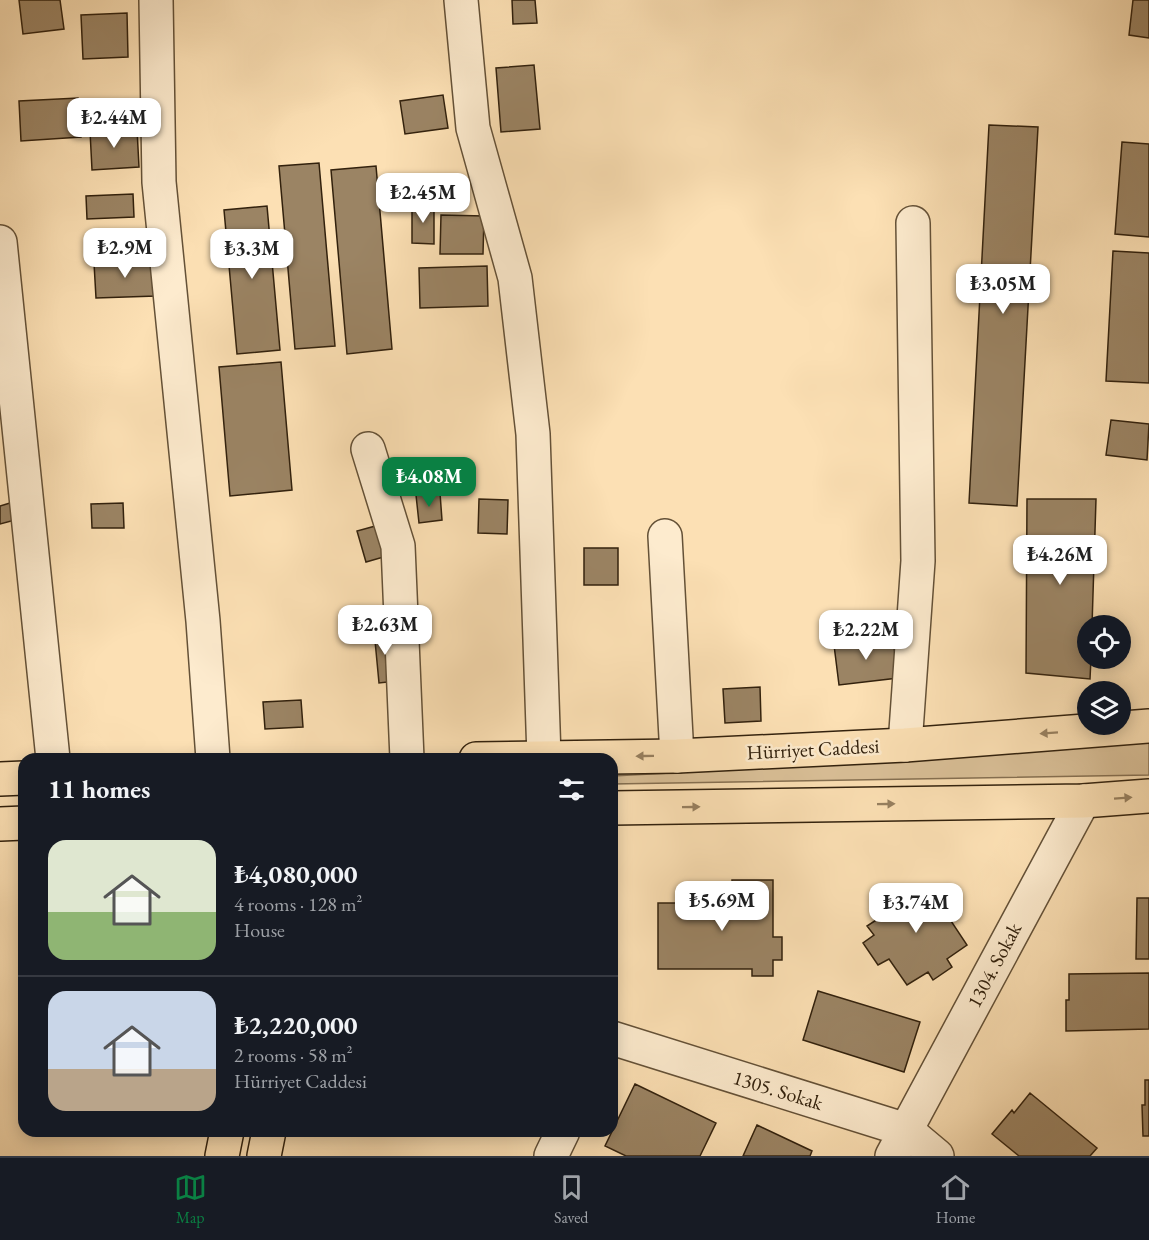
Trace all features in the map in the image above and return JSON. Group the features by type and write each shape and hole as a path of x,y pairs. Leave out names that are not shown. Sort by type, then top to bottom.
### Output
{"main road":[{"name":"Hürriyet Caddesi","path":"618,756 677,756 905,745 1149,726"},
{"path":"0,779 18,778"},
{"path":"618,808 1083,801 1149,796"},
{"path":"0,824 18,823"},
{"path":"222,1156 226,1137"},
{"path":"264,1156 268,1137"}],"street":[{"path":"156,0 159,182 203,621 213,753"},
{"path":"461,0 473,128 515,278 533,434 544,753"},
{"path":"905,745 918,561 913,223"},
{"path":"0,242 52,753"},
{"path":"368,449 398,546 407,753"},
{"path":"665,536 677,756"},
{"name":"1304. Sokak","path":"899,1143 1083,801"},
{"name":"1305. Sokak","path":"618,1040 937,1156"},
{"path":"551,1156 560,1137"}],"shaded area":[{"path":"1149,740 1149,775 618,784 618,776 883,762"}],"building":[{"path":"19,0 60,0 64,29 23,34"},
{"path":"512,0 535,0 537,23 513,24"},
{"path":"1133,0 1149,0 1149,38 1129,35"},
{"path":"127,13 128,57 83,59 81,15"},
{"path":"534,65 540,129 501,132 496,68"},
{"path":"443,95 448,128 405,134 400,101"},
{"path":"78,98 81,137 21,141 19,101"},
{"path":"989,125 1038,127 1017,506 969,503"},
{"path":"137,129 139,167 92,170 90,131"},
{"path":"1122,142 1149,144 1149,237 1115,234"},
{"path":"319,163 335,346 295,349 279,166"},
{"path":"376,166 392,349 347,354 331,170"},
{"path":"133,194 134,217 87,219 86,196"},
{"path":"412,203 434,204 434,244 412,243"},
{"path":"267,206 280,350 237,354 224,210"},
{"path":"441,215 484,216 483,254 440,254"},
{"path":"1113,251 1149,253 1149,383 1106,381"},
{"path":"155,261 156,296 96,298 94,263"},
{"path":"487,266 488,306 420,308 419,268"},
{"path":"281,362 292,490 230,496 219,367"},
{"path":"1111,420 1149,424 1147,460 1106,455"},
{"path":"440,493 442,520 419,523 416,495"},
{"path":"479,499 508,500 507,534 478,533"},
{"path":"1027,499 1096,499 1092,615 1077,615 1077,669 1090,669 1090,679 1026,673"},
{"path":"10,503 15,520 0,524 0,506"},
{"path":"123,503 124,528 92,528 91,504"},
{"path":"379,525 387,556 366,562 357,531"},
{"path":"584,548 618,548 618,585 584,585"},
{"path":"390,629 396,681 379,683 374,630"},
{"path":"893,638 898,678 839,685 834,645"},
{"path":"760,687 761,721 725,723 723,689"},
{"path":"301,700 303,727 265,729 263,702"},
{"path":"732,880 773,880 773,937 782,937 782,960 773,960 773,976 752,976 752,969 658,969 658,903 732,903"},
{"path":"927,886 934,895 944,888 960,911 949,918 967,945 947,959 952,967 933,980 928,972 907,985 889,959 878,965 863,943 874,935 867,926 887,913 881,903 901,890 907,899"},
{"path":"1137,898 1149,898 1149,959 1136,959"},
{"path":"1149,973 1149,1029 1066,1031 1069,974"},
{"path":"818,991 920,1022 904,1072 803,1040"},
{"path":"1145,1080 1149,1080 1149,1136 1143,1136 1142,1105 1145,1105"},
{"path":"635,1084 716,1123 700,1156 626,1156 605,1146 609,1137 618,1137 618,1119"},
{"path":"1030,1093 1097,1148 1090,1156 1019,1156 992,1134 1012,1110 1014,1113"},
{"path":"757,1125 812,1151 810,1156 743,1156"}]}
